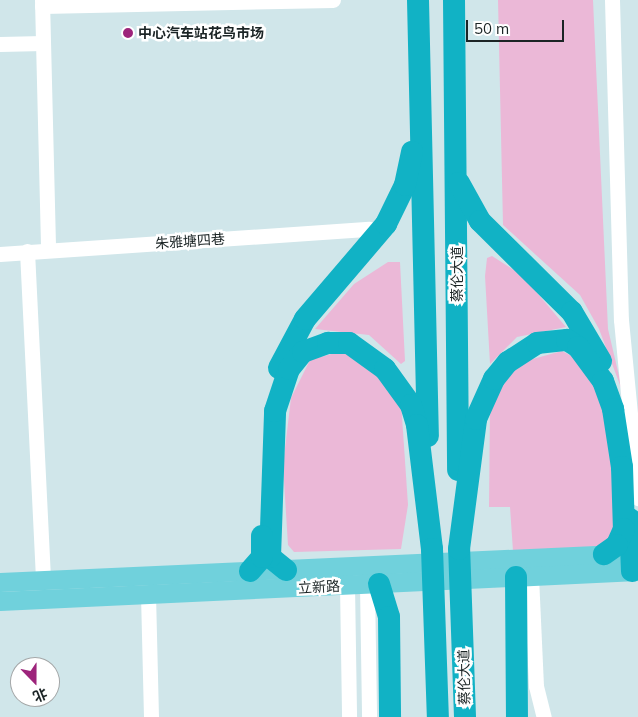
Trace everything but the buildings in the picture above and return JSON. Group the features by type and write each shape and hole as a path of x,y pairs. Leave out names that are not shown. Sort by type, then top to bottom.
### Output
{"highway":[{"path":"418,0 432,548"},
{"name":"蔡伦大道","path":"454,0 459,549 465,717"},
{"path":"250,571 262,557 266,424 279,368 305,319 376,236 400,198 420,121"},
{"path":"457,179 480,221 572,312 610,378 628,469 635,562"},
{"path":"459,549 476,419 494,379 523,350 554,339 567,340 589,360 613,409 622,466 624,529 617,545 604,554"},
{"path":"286,570 270,557 275,411 298,358 328,344 349,343 368,354 411,405 432,548"},
{"name":"蔡伦大道","path":"432,548 438,717"},
{"path":"517,717 524,576"},
{"path":"373,584 389,617 390,717"}],"main road":[{"name":"立新路","path":"0,582 604,554 635,562"},
{"name":"立新路","path":"0,601 524,576 635,562"}],"street":[{"path":"48,250 42,3 334,0"},
{"path":"612,0 622,320 638,498"},
{"path":"0,44 43,43"},
{"name":"朱雅塘四巷","path":"0,254 369,229 376,236"},
{"path":"27,252 43,580"},
{"path":"524,576 536,686 544,717"},
{"path":"369,717 373,584"},
{"path":"347,585 349,717"},
{"path":"148,594 151,717"}],"shaded area":[{"path":"498,0 593,0 608,329 623,393 599,329 580,295 503,225"},
{"path":"492,256 522,275 566,327 517,337 490,364 485,276 487,258"},
{"path":"388,262 400,262 405,361 401,364 369,335 315,329 354,284"},
{"path":"342,351 374,370 401,402 408,505 401,549 294,552 288,545 283,465 291,398 310,360"},
{"path":"562,351 585,363 610,419 615,534 606,546 513,551 510,507 489,507 490,406 509,375 529,360"}],"place":[{"name":"中心汽车站花鸟市场","path":"128,33"}]}
